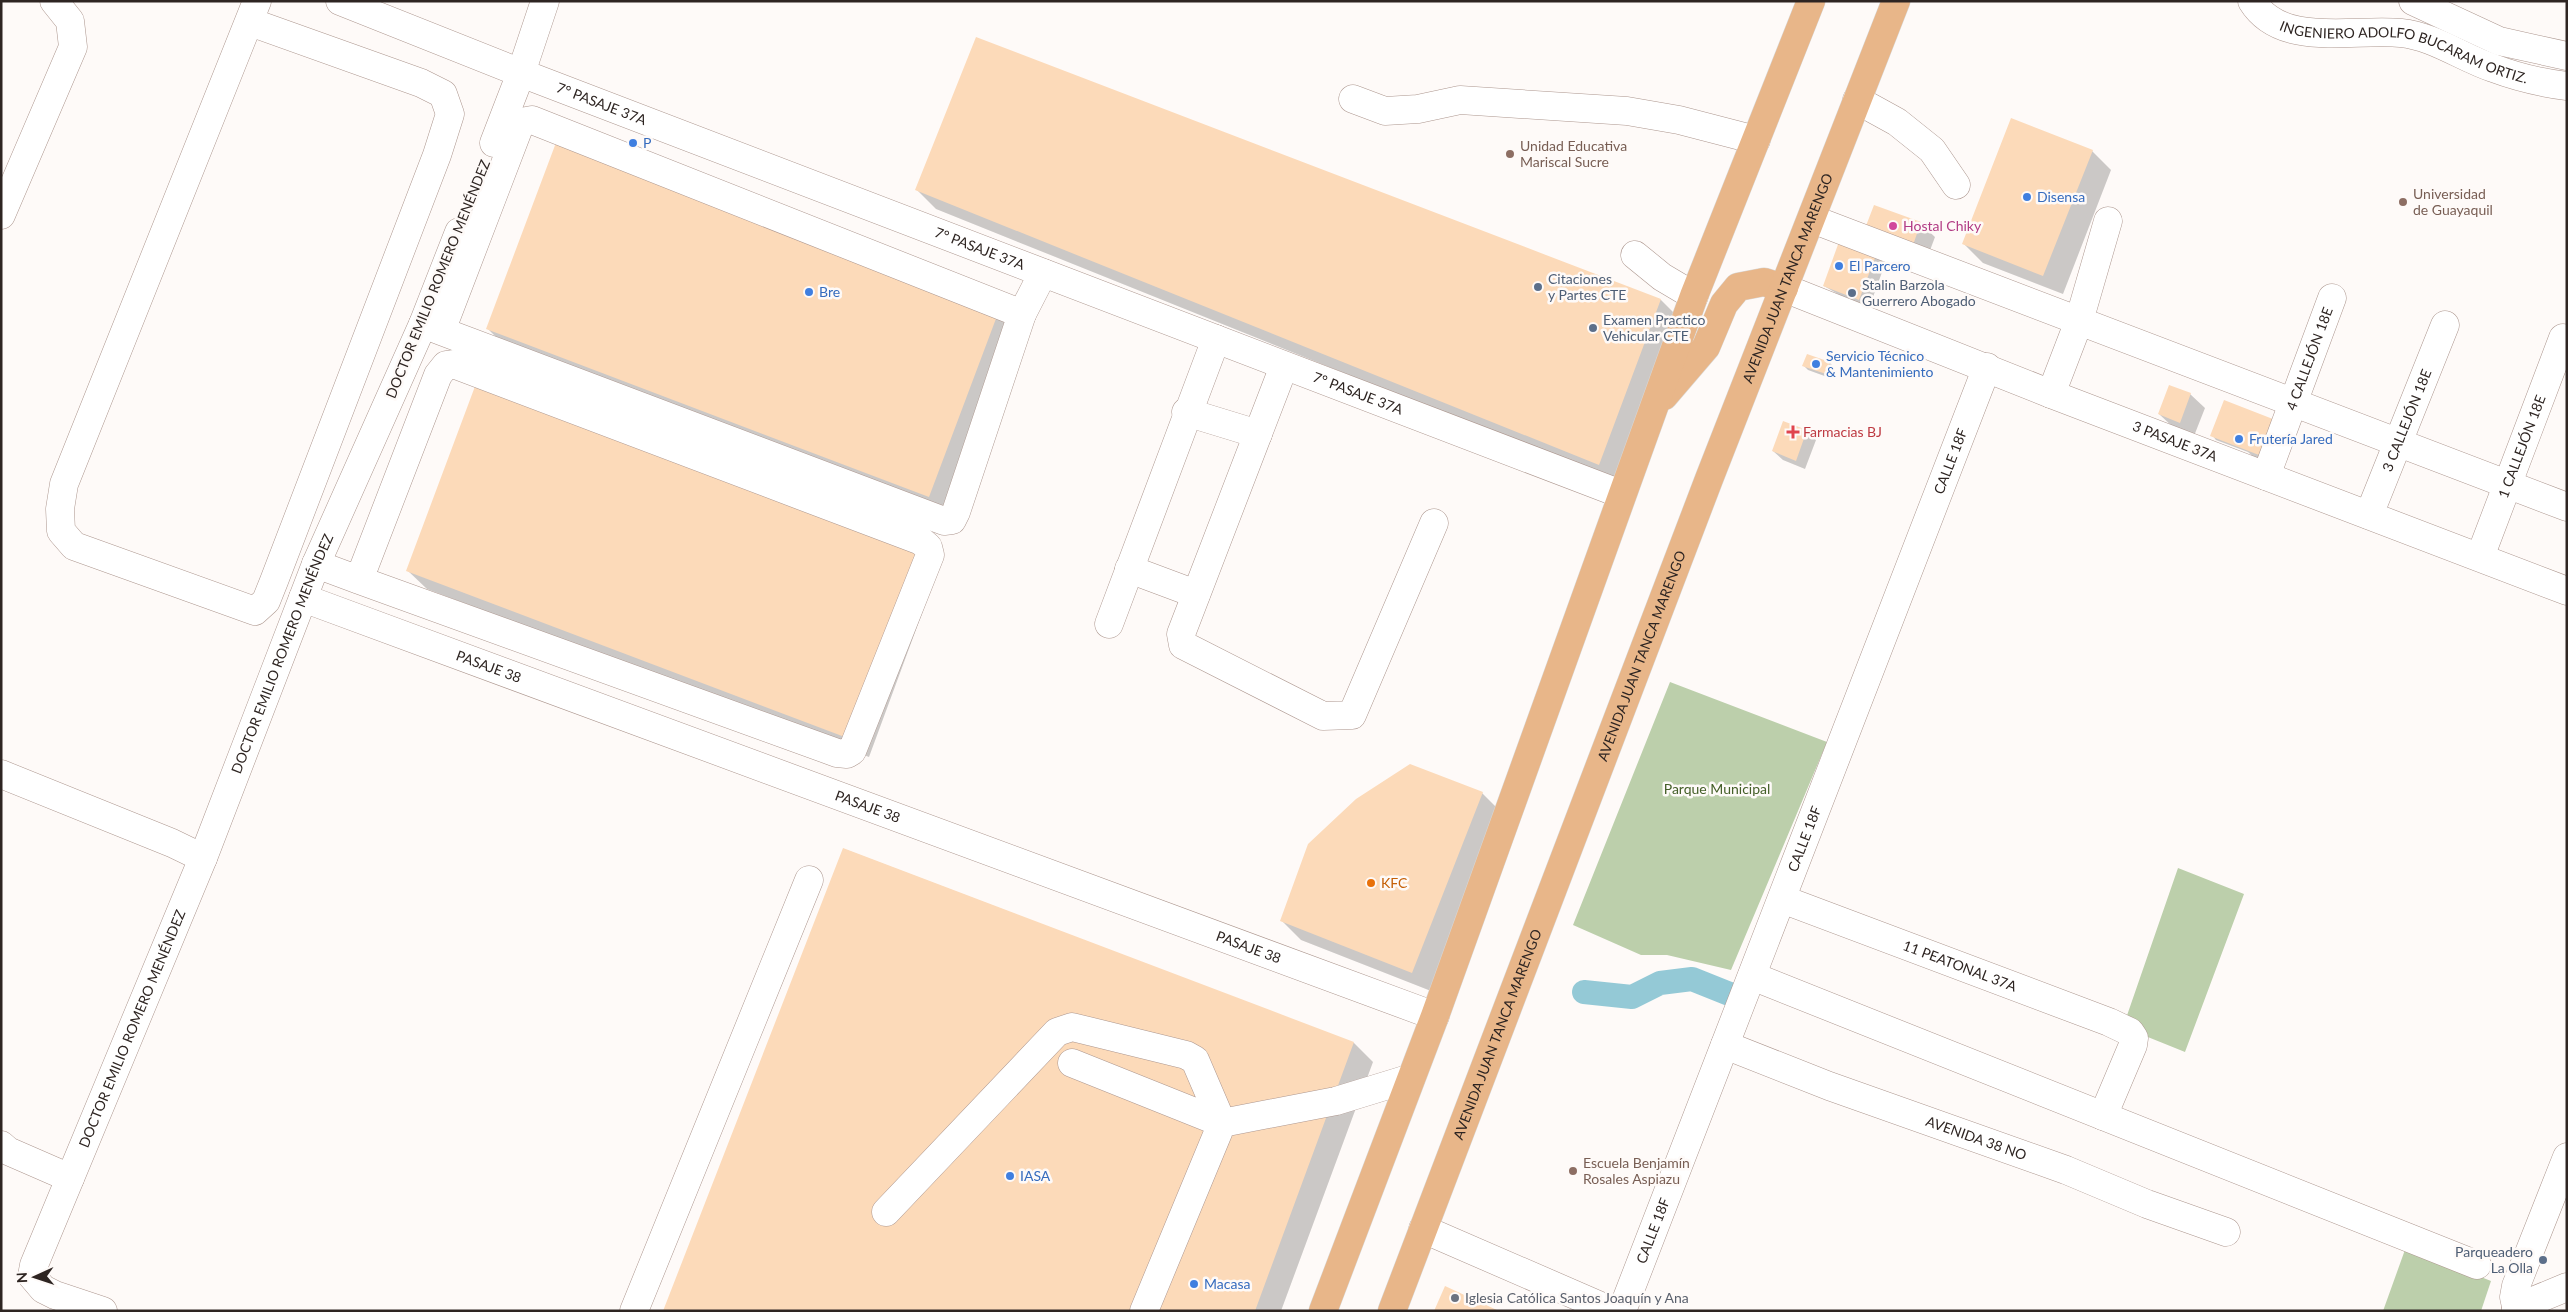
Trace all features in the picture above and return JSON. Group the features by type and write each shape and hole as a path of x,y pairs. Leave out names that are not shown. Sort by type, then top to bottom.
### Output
{"main road":[{"path":"1323,1311 1435,1016 1621,494 1694,296 1810,1"},
{"name":"AVENIDA JUAN TANCA MARENGO","path":"1392,1311 1896,1"},
{"path":"1652,410 1706,347 1724,304 1738,286 1764,282 1784,288"}],"street":[{"path":"1,215 73,47 70,21 54,1"},
{"name":"7° PASAJE 37A","path":"340,1 521,73 1621,494"},
{"name":"DOCTOR EMILIO ROMERO MENÉNDEZ","path":"103,1311 43,1289 32,1276 34,1265 203,858 316,564 432,327 545,1"},
{"name":"INGENIERO ADOLFO BUCARAM ORTIZ.","path":"2252,1 2258,10 2281,26 2306,32 2403,33 2493,68 2544,83 2567,86"},
{"path":"2413,1 2499,42 2567,56"},
{"path":"253,12 443,94 450,114 438,155 274,581 266,601 255,611 74,546 61,531 60,509 64,484 253,12"},
{"path":"1353,99 1385,111 1418,109 1460,100 1627,112 1680,120 1756,140"},
{"path":"1857,100 1897,122 1932,150 1956,184"},
{"path":"1022,314 532,120 521,122 432,327 944,521 952,520 956,512 1022,314 1043,273"},
{"path":"1812,219 2567,507"},
{"path":"2052,394 2079,321 2108,222"},
{"path":"1635,255 1662,277 1694,296"},
{"name":"3 PASAJE 37A","path":"1784,288 2052,394 2567,591"},
{"name":"4 CALLEJÓN 18E","path":"2266,476 2332,298"},
{"name":"3 CALLEJÓN 18E","path":"2369,515 2445,325"},
{"name":"1 CALLEJÓN 18E","path":"2480,557 2506,484 2563,338"},
{"path":"1108,624 1130,569 1186,412 1216,339"},
{"path":"316,564 359,580 837,754 847,754 852,751 930,555 928,547 922,541 453,364 446,365 438,375 359,580"},
{"path":"1284,366 1180,634 1183,645 1323,716 1352,714 1434,523"},
{"name":"CALLE 18F","path":"1622,1311 1987,368"},
{"path":"1186,412 1258,434"},
{"path":"1130,569 1196,594"},
{"name":"PASAJE 38","path":"303,598 1435,1016"},
{"path":"1,774 172,843 203,858"},
{"path":"634,1311 809,880"},
{"name":"11 PEATONAL 37A","path":"1782,899 2109,1022 2130,1032 2134,1038 2103,1116"},
{"path":"1752,976 2477,1265"},
{"path":"886,1212 1057,1032 1072,1027 1186,1055 1195,1060 1222,1123 1144,1311"},
{"name":"AVENIDA 38 NO","path":"1725,1045 1838,1090 2066,1170 2147,1204 2226,1232"},
{"path":"1072,1063 1222,1123 1336,1101 1411,1078"},
{"path":"1,1145 8,1151 70,1178"},
{"path":"2567,1157 2516,1286 2516,1310 2567,1287"},
{"path":"1423,1229 1612,1311"}],"green space":[{"name":"Parque Municipal","path":"1670,682 1827,742 1731,970 1667,955 1641,955 1573,925"},
{"path":"2178,868 2244,894 2185,1052 2123,1027"},
{"path":"2406,1247 2491,1281 2481,1311 2383,1311"}],"building":[{"path":"976,37 1661,299 1599,465 915,190"},
{"name":"Disensa","path":"2011,118 2093,150 2043,276 1962,244"},
{"path":"557,140 1000,308 929,497 486,329"},
{"name":"Hostal Chiky","path":"1874,205 1921,222 1912,248 1864,231"},
{"path":"1840,239 1877,253 1859,300 1823,286"},
{"name":"Servicio Técnico & Mantenimiento","path":"1807,354 1830,362 1826,374 1802,366"},
{"path":"477,381 920,550 850,739 406,571"},
{"path":"2169,385 2191,393 2180,423 2158,414"},
{"path":"2224,400 2278,421 2264,457 2210,436"},
{"path":"1783,421 1807,430 1796,461 1772,451"},
{"name":"KFC","path":"1410,764 1483,792 1412,973 1280,921 1308,844 1356,799"},
{"name":"IASA","path":"843,848 1354,1042 1255,1311 663,1311"},
{"name":"Iglesia Católica Santos Joaquín y Ana","path":"1445,1286 1499,1311 1434,1311"}],"waterway":[{"path":"1584,992 1632,997 1660,983 1692,979 1732,995"}],"place":[{"name":"P","path":"633,143"},
{"name":"Unidad Educativa Mariscal Sucre","path":"1510,154"},
{"name":"Disensa","path":"2027,197"},
{"name":"Universidad de Guayaquil","path":"2403,202"},
{"name":"Hostal Chiky","path":"1893,226"},
{"name":"El Parcero","path":"1839,266"},
{"name":"Citaciones y Partes CTE","path":"1538,287"},
{"name":"Bre","path":"809,292"},
{"name":"Stalin Barzola Guerrero Abogado","path":"1852,293"},
{"name":"Examen Practico Vehicular CTE","path":"1593,328"},
{"name":"Servicio Técnico & Mantenimiento","path":"1816,364"},
{"name":"Farmacias BJ","path":"1793,432"},
{"name":"Frutería Jared","path":"2239,439"},
{"name":"KFC","path":"1371,883"},
{"name":"Escuela Benjamín Rosales Aspiazu","path":"1573,1171"},
{"name":"IASA","path":"1010,1176"},
{"name":"Parqueadero La Olla","path":"2543,1260"},
{"name":"Macasa","path":"1194,1284"},
{"name":"Iglesia Católica Santos Joaquín y Ana","path":"1455,1298"}]}
